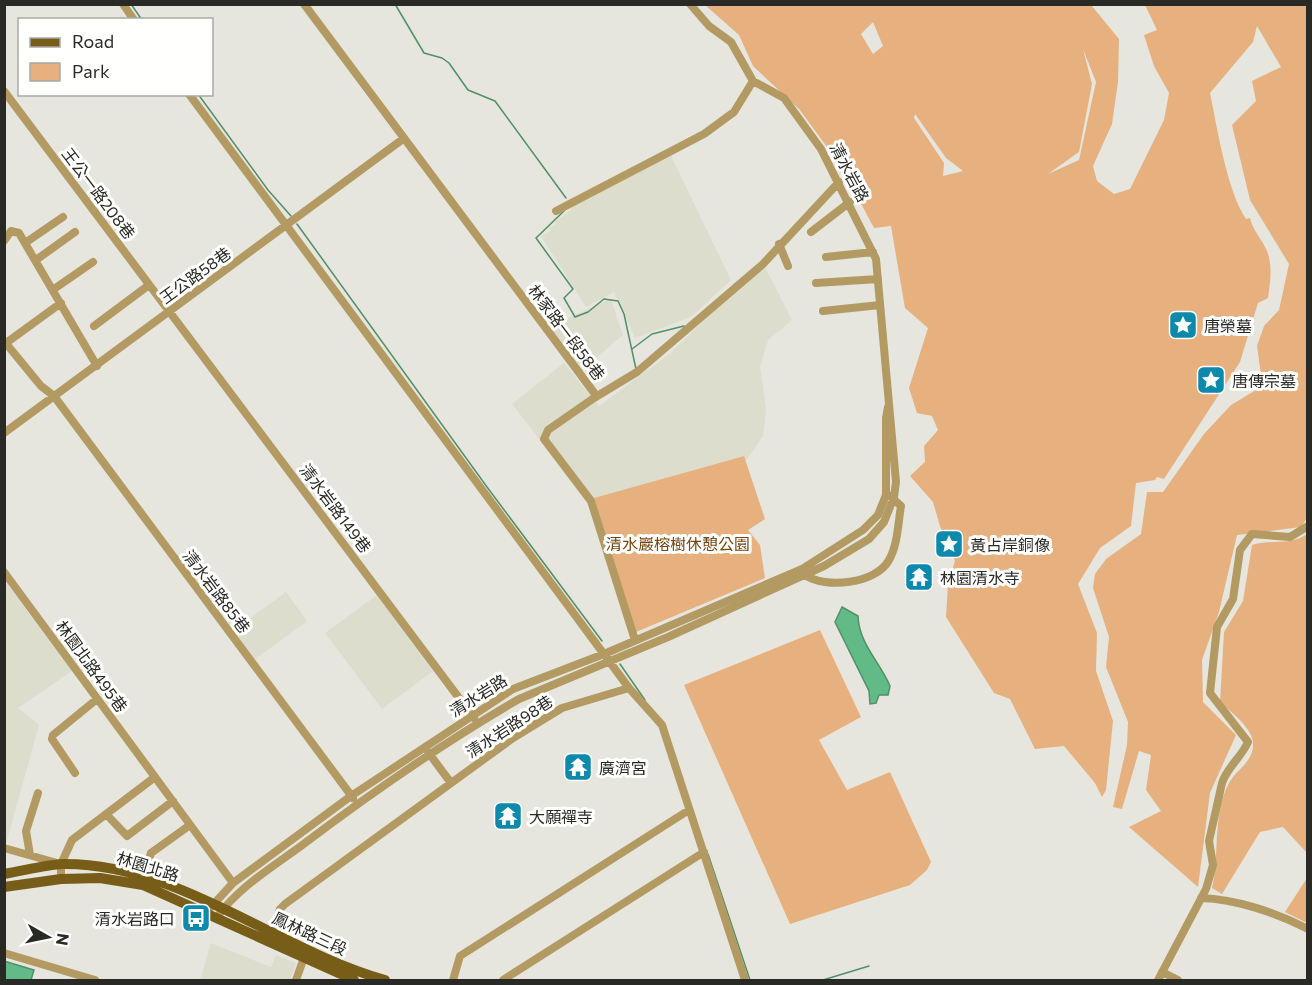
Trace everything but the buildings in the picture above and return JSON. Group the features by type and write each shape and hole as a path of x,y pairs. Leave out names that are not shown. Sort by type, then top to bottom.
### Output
{"main road":[{"name":"林園北路","path":"61,864 101,868 142,878 216,910"},
{"path":"4,874 61,864"},
{"name":"林園北路","path":"4,887 61,879 100,878 143,885 216,910"},
{"name":"鳳林路三段","path":"216,910 273,932 305,954 385,981"},
{"name":"鳳林路三段","path":"216,910 354,981"}],"street":[{"path":"123,4 133,18"},
{"name":"林家路一段58巷","path":"304,4 403,140 595,394 594,398 548,430 544,439 591,501 635,640"},
{"path":"556,211 704,134 734,112 753,81 731,42 709,26 690,4"},
{"name":"清水岩路","path":"475,719 610,662 804,572 863,530 878,515 890,496 886,418 889,402 878,279 873,252 850,202 821,149 784,98 753,81"},
{"name":"王公一路208巷","path":"4,91 169,312"},
{"path":"190,96 629,688 662,725 745,981"},
{"name":"王公路58巷","path":"4,433 288,227 403,140"},
{"path":"594,398 637,372 763,264 779,244 839,182"},
{"path":"811,232 850,202"},
{"path":"26,243 63,217"},
{"path":"4,241 13,231 19,233 98,366"},
{"path":"36,260 75,232"},
{"path":"779,244 788,266"},
{"path":"826,257 873,252"},
{"path":"54,290 93,262"},
{"path":"816,284 878,279"},
{"path":"94,326 149,285"},
{"path":"5,342 61,303"},
{"path":"823,310 880,304"},
{"name":"清水岩路149巷","path":"169,312 475,719"},
{"name":"清水岩路85巷","path":"5,342 41,386 54,396 354,800"},
{"name":"清水岩路","path":"804,572 824,583 837,584 855,581 882,568 889,561 897,533 901,506 890,496"},
{"path":"1158,981 1201,898 1213,865 1209,842 1225,775 1239,759 1248,742 1210,693 1217,627 1233,599 1240,550 1245,540 1252,534 1290,537 1308,526"},
{"name":"林園北路495巷","path":"4,572 233,883"},
{"name":"清水岩路","path":"216,910 233,883 475,719 513,689 804,572"},
{"name":"清水岩路98巷","path":"273,932 280,909 285,904 513,738 562,708 629,688"},
{"path":"75,773 52,739 53,735 97,699"},
{"path":"427,751 451,783"},
{"path":"61,879 61,864 72,840 155,777"},
{"path":"30,855 26,831 38,793"},
{"name":"清水岩路","path":"216,910 354,800"},
{"path":"106,814 127,836 172,801"},
{"path":"453,981 460,956 689,810"},
{"path":"142,878 151,853 190,825"},
{"name":"林園北路","path":"4,848 61,864"},
{"path":"503,981 704,852"},
{"path":"1201,898 1248,907 1308,929"},
{"path":"4,953 95,981"},
{"path":"296,981 305,954"},
{"path":"1162,972 1178,981"}],"shaded area":[{"path":"670,154 731,280 691,317 635,338 614,292 586,307 541,236 551,231 549,228 571,210 570,207"},
{"path":"762,261 792,320 768,340 760,367 766,409 763,436 746,461 743,456 594,498 584,496 512,404 564,363 599,406 672,352"},
{"path":"611,299 623,335 582,370 551,331 570,317"},
{"path":"4,580 72,671 18,708 39,725 6,844"},
{"path":"286,592 307,621 254,660 233,631"},
{"path":"377,595 433,671 382,709 325,633"},
{"path":"842,607 858,616 866,644 890,686 888,695 879,695 876,703 870,704 869,691 835,622"},
{"path":"211,943 271,967 276,955 296,963 290,980 200,980"},
{"path":"4,961 34,970 31,980 5,980"}],"green space":[{"path":"705,5 1091,5 1119,39 1118,82 1112,124 1093,166 1097,181 1114,194 1130,189 1164,120 1169,93 1154,66 1144,35 1157,30 1145,5 1307,5 1307,518 1301,527 1237,535 1219,612 1202,660 1203,702 1236,735 1210,793 1198,887 1129,827 1161,811 1146,790 1151,755 1139,751 1122,809 1113,807 1127,745 1128,722 1106,667 1109,637 1093,588 1095,574 1106,559 1141,534 1147,492 1163,492 1204,434 1231,405 1256,390 1261,375 1257,346 1264,326 1279,310 1289,264 1250,200 1232,125 1256,101 1252,81 1281,67 1257,26 1253,42 1210,93 1233,192 1246,219 1250,218 1269,257 1268,298 1258,303 1240,362 1164,479 1157,477 1155,480 1136,483 1131,526 1100,548 1078,584 1097,633 1096,671 1113,721 1106,790 1102,797 1095,783 1064,746 1035,749 1010,699 994,693 946,617 948,584 955,561 943,536 933,502 910,476 925,462 924,446 938,430 932,416 917,413 909,388 928,328 905,308 891,226 874,228 841,166 799,109 753,66 739,35","holes":["873,22 883,46 873,54 861,34","1083,49 1096,82 1079,160 1048,174 1079,152 1092,84","915,114 946,158 963,171 943,176 944,163 914,118"]},
{"name":"清水巖榕樹休憩公園","path":"744,456 765,519 748,530 760,545 765,578 636,632 594,498"},
{"path":"1307,534 1307,853 1283,827 1260,832 1222,894 1212,888 1220,808 1229,783 1247,761 1253,745 1246,727 1220,702 1224,632 1243,601 1252,545 1294,540"},
{"path":"820,630 861,717 819,740 847,790 890,772 931,862 927,870 910,885 790,924 684,685"},
{"path":"1307,878 1307,923 1285,912"}],"waterway":[{"path":"131,4 141,18"},
{"path":"395,4 424,53 442,58 449,63 468,90 495,101 566,198"},
{"path":"199,96 268,190 291,216"},
{"path":"564,211 536,238 573,289 564,298 575,317 588,312 604,299 618,301 624,314 636,369"},
{"path":"297,224 487,487 602,641"},
{"path":"632,349 652,334 684,326"},
{"path":"620,664 645,700"},
{"path":"708,854 750,980"},
{"path":"823,980 869,966"}],"place":[{"name":"唐榮墓","path":"1183,325"},
{"name":"唐傳宗墓","path":"1211,380"},
{"name":"黃占岸銅像","path":"949,544"},
{"name":"林園清水寺","path":"919,577"},
{"name":"廣濟宮","path":"578,767"},
{"name":"大願禪寺","path":"508,816"},
{"name":"清水岩路口","path":"196,918"}]}
